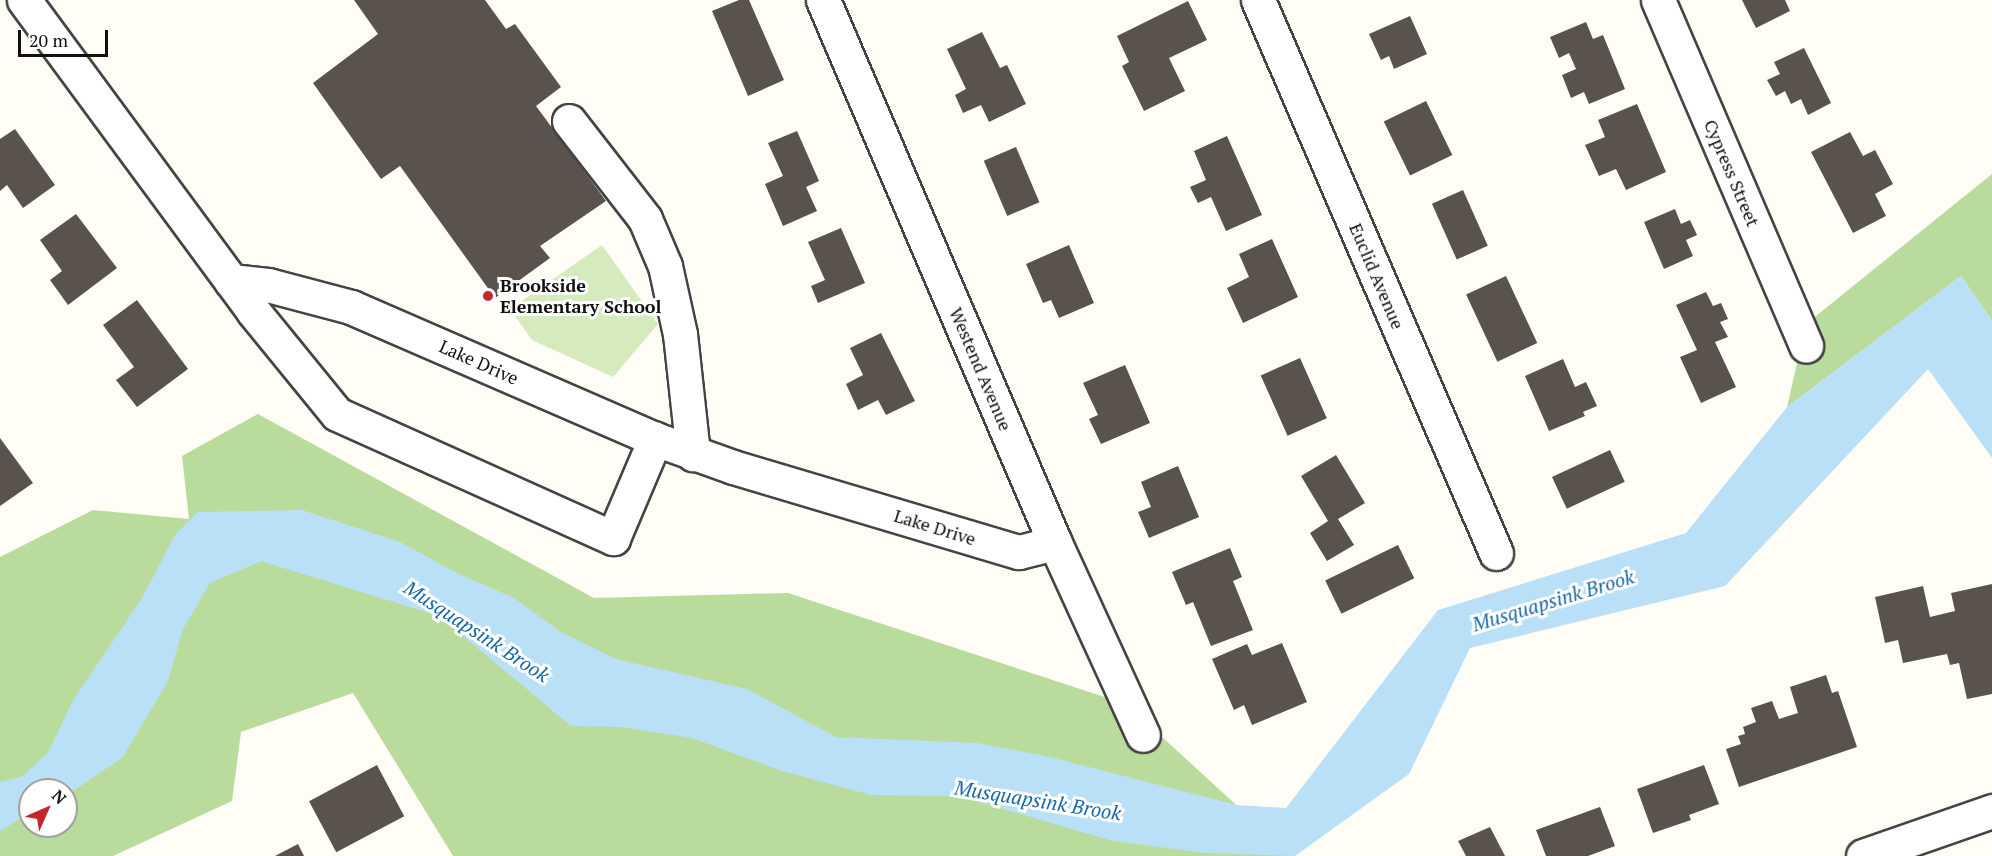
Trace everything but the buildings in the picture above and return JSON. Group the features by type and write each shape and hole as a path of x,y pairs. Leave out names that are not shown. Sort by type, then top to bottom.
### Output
{"street":[{"path":"24,0 231,281 337,414 613,538 655,439"},
{"name":"Westend Avenue","path":"824,0 1055,543 1143,735"},
{"name":"Euclid Avenue","path":"1258,0 1496,553"},
{"name":"Cypress Street","path":"1658,0 1806,346"},
{"path":"569,121 645,219 665,266 680,334 693,454"},
{"name":"Lake Drive","path":"231,281 268,285 351,308 693,454 1019,552 1055,543"},
{"path":"1863,856 1992,811"}],"green space":[{"path":"1992,174 1992,321 1961,276 1787,407 1806,324"},
{"path":"602,245 658,324 613,377 532,340 510,309"},
{"path":"258,414 594,598 788,593 1126,704 1292,856 453,856 353,693 241,732 232,801 113,856 0,856 0,557 93,510 189,519 182,456"}],"water":[{"name":"Musquapsink Brook","path":"1961,276 1992,321 1992,458 1928,369 1725,586 1470,648 1409,774 1295,856 1205,853 1113,841 959,796 871,795 782,771 692,738 621,727 571,726 439,616 261,561 210,583 183,629 168,681 123,757 78,788 78,778 18,778 18,820 0,831 0,782 23,776 49,751 72,702 142,598 175,535 198,512 302,510 400,542 457,573 514,598 561,632 616,659 747,689 836,737 977,743 1046,756 1237,805 1286,808 1438,610 1686,533 1787,407"}],"place":[{"name":"Brookside Elementary School","path":"488,296"}]}
